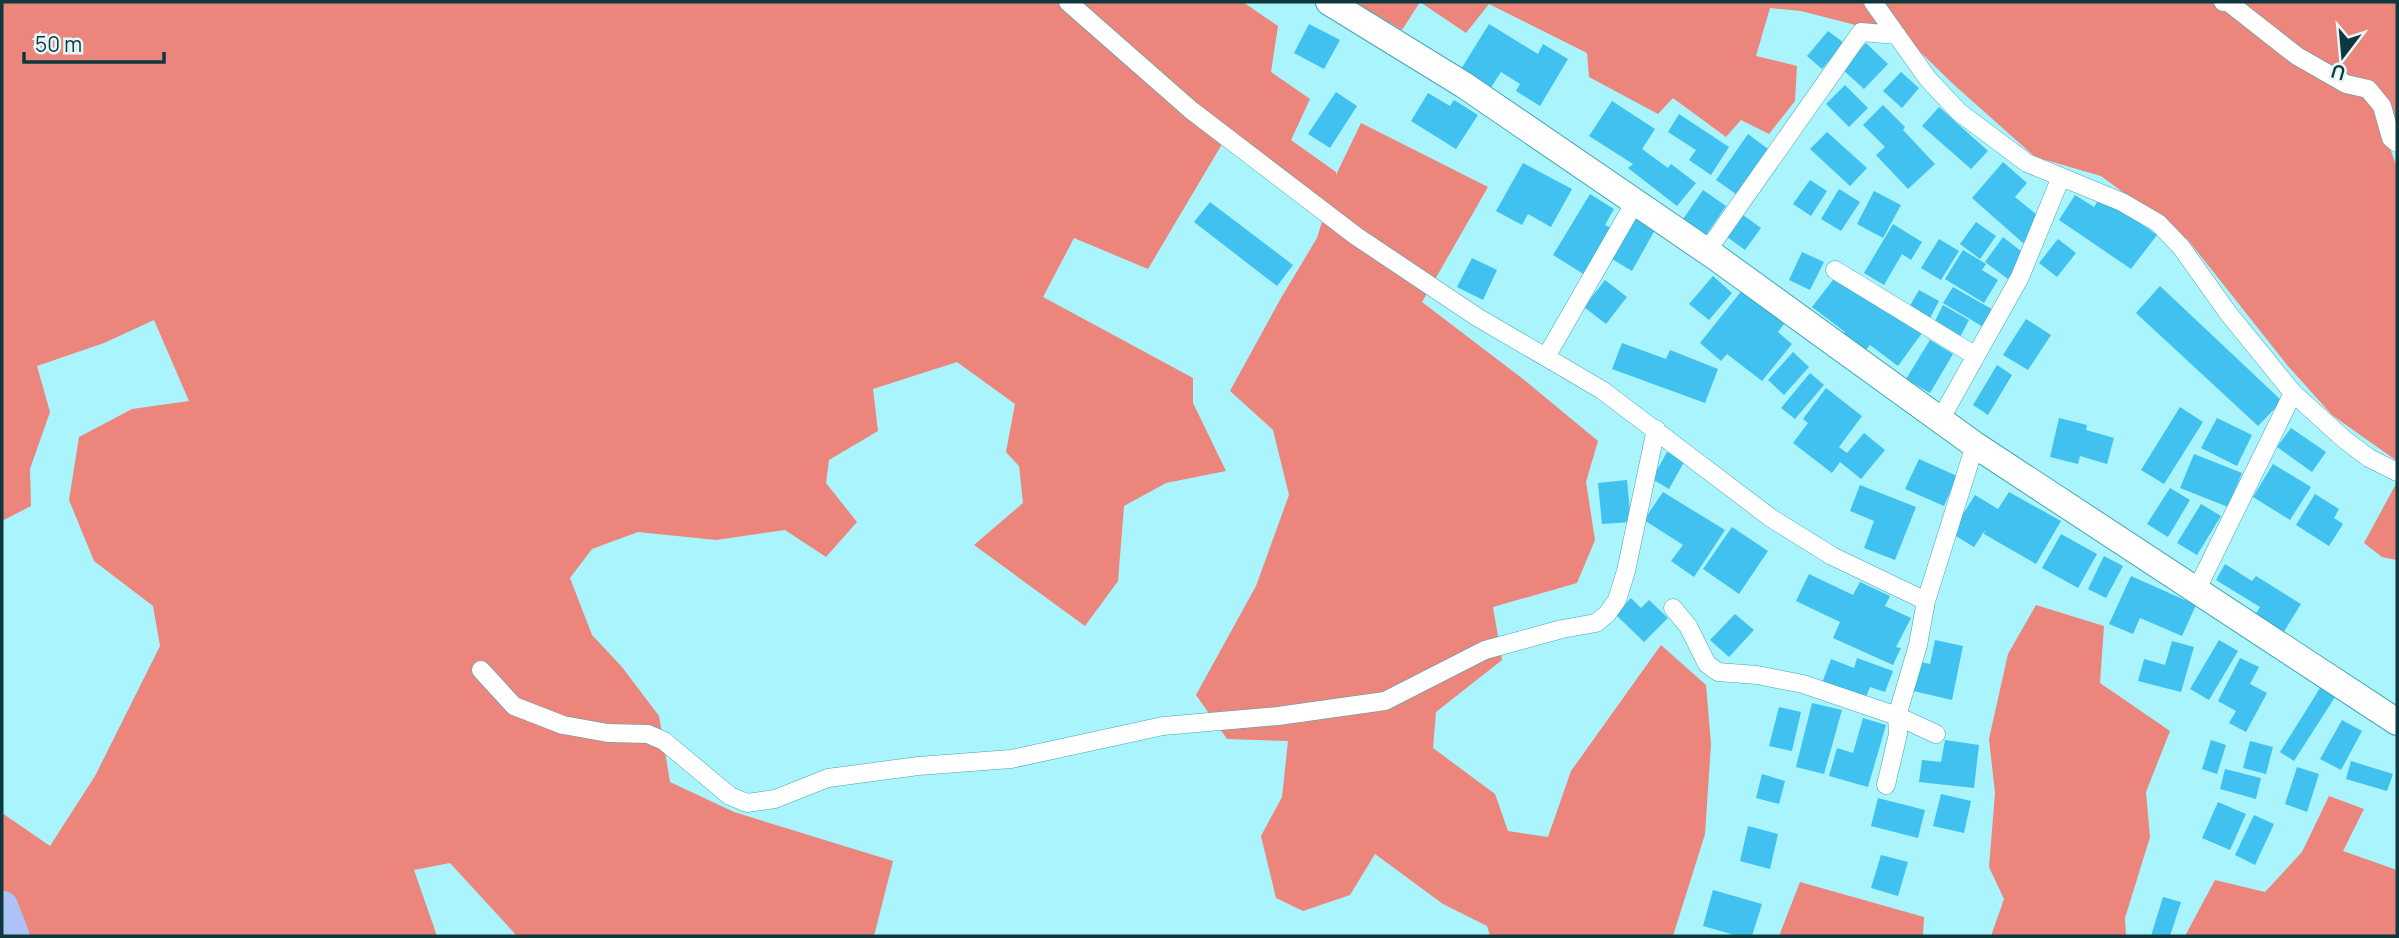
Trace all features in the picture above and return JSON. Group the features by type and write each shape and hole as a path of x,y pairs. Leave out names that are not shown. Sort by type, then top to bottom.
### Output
{"street":[{"path":"1068,2 1191,110 1356,236 1477,317 1602,390 1771,518 1832,556 1926,601"},
{"path":"1329,2 1464,85 1707,251 1975,445 2397,722"},
{"path":"1873,2 1928,79 1959,112 2027,163 2122,202 2158,223 2181,247 2228,313 2292,393 2345,440 2369,458 2397,472"},
{"path":"2223,2 2228,2 2239,10 2297,56 2346,83 2368,89 2382,106 2391,138 2397,143"},
{"path":"1707,251 1861,32 1896,35"},
{"path":"1940,420 2020,276 2062,177"},
{"path":"1546,357 1636,202"},
{"path":"1835,270 1974,355"},
{"path":"2196,591 2292,393"},
{"path":"481,670 514,706 563,725 608,733 648,734 664,741 730,796 747,803 775,799 828,778 918,766 1011,759 1163,726 1278,716 1385,701 1485,650 1562,629 1596,623 1607,614 1617,600 1626,571 1656,429"},
{"path":"1885,785 1898,734 1897,716 1918,645 1926,601 1975,445"},
{"path":"1673,608 1688,626 1707,664 1718,672 1756,675 1803,684 1897,716 1936,734"}],"shaded area":[{"path":"2,2 1243,2 1278,26 1271,72 1310,99 1291,140 1336,172 1336,175 1361,123 1488,187 1422,302 1523,379 1598,441 1586,482 1595,540 1577,583 1493,607 1502,660 1436,712 1433,748 1495,794 1508,831 1548,837 1571,771 1661,645 1706,685 1711,744 1705,834 1673,936 1490,936 1487,926 1443,904 1375,854 1350,895 1303,911 1276,898 1261,836 1282,797 1288,741 1227,739 1196,695 1256,586 1289,495 1273,430 1230,391 1317,238 1325,212 1222,144 1148,269 1074,238 1043,297 1193,378 1193,403 1226,471 1166,483 1124,506 1118,581 1085,626 974,545 1023,503 1019,466 1006,452 1015,404 957,362 873,389 878,431 829,460 826,483 857,522 826,557 785,530 716,540 638,532 592,549 570,578 592,635 622,667 659,716 670,782 734,812 893,861 874,936 517,936 450,863 414,870 437,936 2,936 2,813 50,846 95,776 160,646 153,606 94,561 69,500 79,437 132,409 189,401 154,320 104,343 37,366 50,412 30,469 31,506 2,521"},
{"path":"1354,2 1420,2 1402,30"},
{"path":"1420,2 2397,2 2397,143 2390,148 2397,168 2397,461 2332,415 2288,366 2188,240 2101,176 2035,157 1906,38 1801,11 1770,8 1756,56 1797,66 1795,101 1769,134 1741,120 1726,137 1673,98 1658,114 1589,77 1587,53 1489,4 1466,33"},
{"path":"2397,482 2397,560 2382,557 2364,543"},
{"path":"2036,605 2104,626 2100,683 2170,731 2146,792 2150,837 2125,918 2126,936 1991,936 2004,899 1989,867 1995,793 1989,739 2008,654"},
{"path":"2329,796 2364,809 2343,851 2397,870 2397,936 2185,936 2215,880 2265,892 2302,852"},
{"path":"1800,882 1924,917 1923,936 1779,936"}],"building":[{"path":"1309,24 1340,40 1324,69 1294,53"},
{"path":"1489,24 1538,54 1543,44 1568,59 1540,106 1516,91 1520,84 1501,72 1488,92 1458,74"},
{"path":"1828,31 1844,43 1822,69 1807,56"},
{"path":"1866,43 1888,64 1864,89 1842,69"},
{"path":"1901,72 1919,88 1902,108 1883,91"},
{"path":"1845,85 1868,108 1849,127 1826,104"},
{"path":"1336,92 1357,106 1330,148 1308,134"},
{"path":"1428,93 1450,106 1454,100 1478,115 1456,149 1411,121"},
{"path":"1612,101 1655,129 1642,149 1668,168 1671,164 1696,183 1677,206 1628,168 1633,164 1589,136"},
{"path":"1883,105 1935,164 1908,189 1876,155 1885,147 1863,125"},
{"path":"1939,107 1988,151 1971,169 1922,126"},
{"path":"1679,114 1729,147 1711,175 1689,160 1696,150 1668,132"},
{"path":"1827,132 1867,168 1850,186 1810,149"},
{"path":"1748,134 1772,152 1743,199 1716,180"},
{"path":"2003,162 2027,183 2015,197 2043,220 2023,243 1972,198"},
{"path":"1523,163 1572,189 1551,227 1528,214 1522,225 1496,211"},
{"path":"1810,180 1827,191 1811,216 1793,204"},
{"path":"1839,189 1860,202 1841,231 1821,219"},
{"path":"1703,190 1726,206 1704,238 1681,222"},
{"path":"1874,191 1901,205 1883,238 1857,224"},
{"path":"1590,194 1614,209 1605,225 1613,229 1585,275 1553,255"},
{"path":"2075,195 2094,207 2101,196 2157,235 2131,269 2059,220"},
{"path":"1210,202 1293,265 1277,286 1194,222"},
{"path":"1739,212 1761,228 1745,250 1723,234"},
{"path":"1636,217 1656,228 1632,271 1612,259"},
{"path":"1976,222 1996,236 1980,259 1960,244"},
{"path":"1893,224 1922,242 1911,260 1902,254 1884,285 1864,273"},
{"path":"2003,237 2026,255 2008,279 1985,262"},
{"path":"1939,239 1959,251 1941,280 1921,268"},
{"path":"2058,239 2076,253 2057,277 2039,263"},
{"path":"1963,250 1986,264 1982,270 1998,280 1984,303 1945,279"},
{"path":"1802,252 1824,262 1810,290 1789,280"},
{"path":"1472,258 1497,270 1483,300 1457,287"},
{"path":"1713,276 1732,293 1709,320 1689,304"},
{"path":"1836,276 1922,333 1898,366 1870,345 1862,355 1840,338 1845,332 1812,307"},
{"path":"1605,280 1627,297 1606,324 1584,307"},
{"path":"2160,286 2282,401 2258,426 2136,313"},
{"path":"1953,287 1995,311 1985,328 1943,303"},
{"path":"1743,289 1784,324 1778,332 1792,344 1762,381 1727,354 1721,361 1700,343"},
{"path":"1919,290 1939,301 1928,322 1907,311"},
{"path":"1943,305 1969,320 1958,341 1932,327"},
{"path":"2026,319 2051,335 2028,370 2003,355"},
{"path":"1930,340 1953,354 1930,393 1906,379"},
{"path":"1622,343 1666,359 1670,350 1718,369 1705,403 1612,369"},
{"path":"1793,352 1809,367 1784,395 1768,380"},
{"path":"1997,365 2012,375 1988,415 1973,405"},
{"path":"1810,373 1824,385 1795,419 1781,408"},
{"path":"1826,388 1862,416 1839,447 1847,453 1864,433 1885,450 1861,479 1840,462 1832,473 1793,443 1808,423 1803,419"},
{"path":"2180,407 2203,422 2164,484 2141,470"},
{"path":"2059,418 2087,425 2086,430 2114,438 2107,464 2080,456 2078,464 2050,457"},
{"path":"2217,418 2252,435 2237,466 2201,448"},
{"path":"2291,428 2326,452 2312,472 2277,447"},
{"path":"1667,452 1684,462 1669,489 1652,479"},
{"path":"2194,454 2242,473 2228,507 2180,488"},
{"path":"1919,459 1957,476 1944,506 1905,489"},
{"path":"2273,464 2311,487 2290,520 2253,497"},
{"path":"1627,480 1631,522 1602,524 1598,483"},
{"path":"1860,485 1916,507 1895,560 1864,548 1874,521 1850,511"},
{"path":"2170,488 2190,500 2168,537 2147,524"},
{"path":"1663,492 1725,530 1694,577 1671,561 1683,545 1644,520"},
{"path":"2009,492 2061,521 2036,564 1984,534 1985,530 1974,547 1951,533 1975,495 1998,509"},
{"path":"2315,494 2339,509 2334,518 2343,524 2329,546 2296,525"},
{"path":"2201,504 2221,516 2197,555 2177,543"},
{"path":"1732,527 1768,551 1739,594 1703,569"},
{"path":"2061,534 2097,554 2078,588 2042,568"},
{"path":"2104,556 2123,566 2106,598 2088,589"},
{"path":"2225,564 2252,581 2256,576 2301,604 2283,633 2255,615 2260,607 2216,580"},
{"path":"1809,574 1853,595 1860,582 1890,596 1885,606 1911,618 1896,647 1901,648 1893,665 1833,638 1840,622 1796,601"},
{"path":"2131,576 2196,605 2182,636 2140,618 2133,634 2109,624"},
{"path":"1631,598 1641,608 1649,600 1668,618 1644,642 1615,614"},
{"path":"1735,614 1754,630 1729,657 1710,640"},
{"path":"1935,640 1963,646 1952,700 1909,690 1916,661 1930,664"},
{"path":"2219,640 2238,651 2209,700 2190,689"},
{"path":"2172,641 2194,647 2181,692 2138,681 2144,659 2165,665"},
{"path":"1857,658 1893,671 1885,692 1870,687 1865,699 1822,683 1831,659 1854,668"},
{"path":"2240,658 2259,667 2250,684 2267,693 2246,732 2229,723 2236,711 2218,701"},
{"path":"2320,688 2335,697 2294,761 2280,752"},
{"path":"1812,703 1842,710 1824,774 1796,767"},
{"path":"1779,707 1801,712 1792,751 1769,746"},
{"path":"1863,718 1886,725 1868,787 1829,776 1837,748 1853,753"},
{"path":"2342,720 2362,731 2341,770 2320,759"},
{"path":"1945,740 1979,745 1974,788 1919,782 1922,760 1941,762"},
{"path":"2211,740 2226,745 2217,774 2202,769"},
{"path":"2250,741 2273,747 2266,774 2243,768"},
{"path":"2351,761 2393,774 2387,791 2346,779"},
{"path":"2297,767 2319,774 2307,812 2285,804"},
{"path":"2225,769 2261,778 2256,799 2220,789"},
{"path":"1762,774 1785,781 1779,804 1756,798"},
{"path":"1941,794 1971,801 1964,833 1933,826"},
{"path":"1878,798 1925,810 1918,838 1871,826"},
{"path":"2218,802 2246,814 2230,850 2202,838"},
{"path":"2254,815 2274,824 2255,865 2235,855"},
{"path":"1748,826 1778,834 1770,869 1740,861"},
{"path":"1881,855 1908,862 1898,896 1871,888"},
{"path":"1713,890 1762,904 1752,936 1738,936 1703,926"},
{"path":"2163,897 2181,902 2170,936 2151,936"}],"waterway":[{"path":"2,907 13,936"}]}
